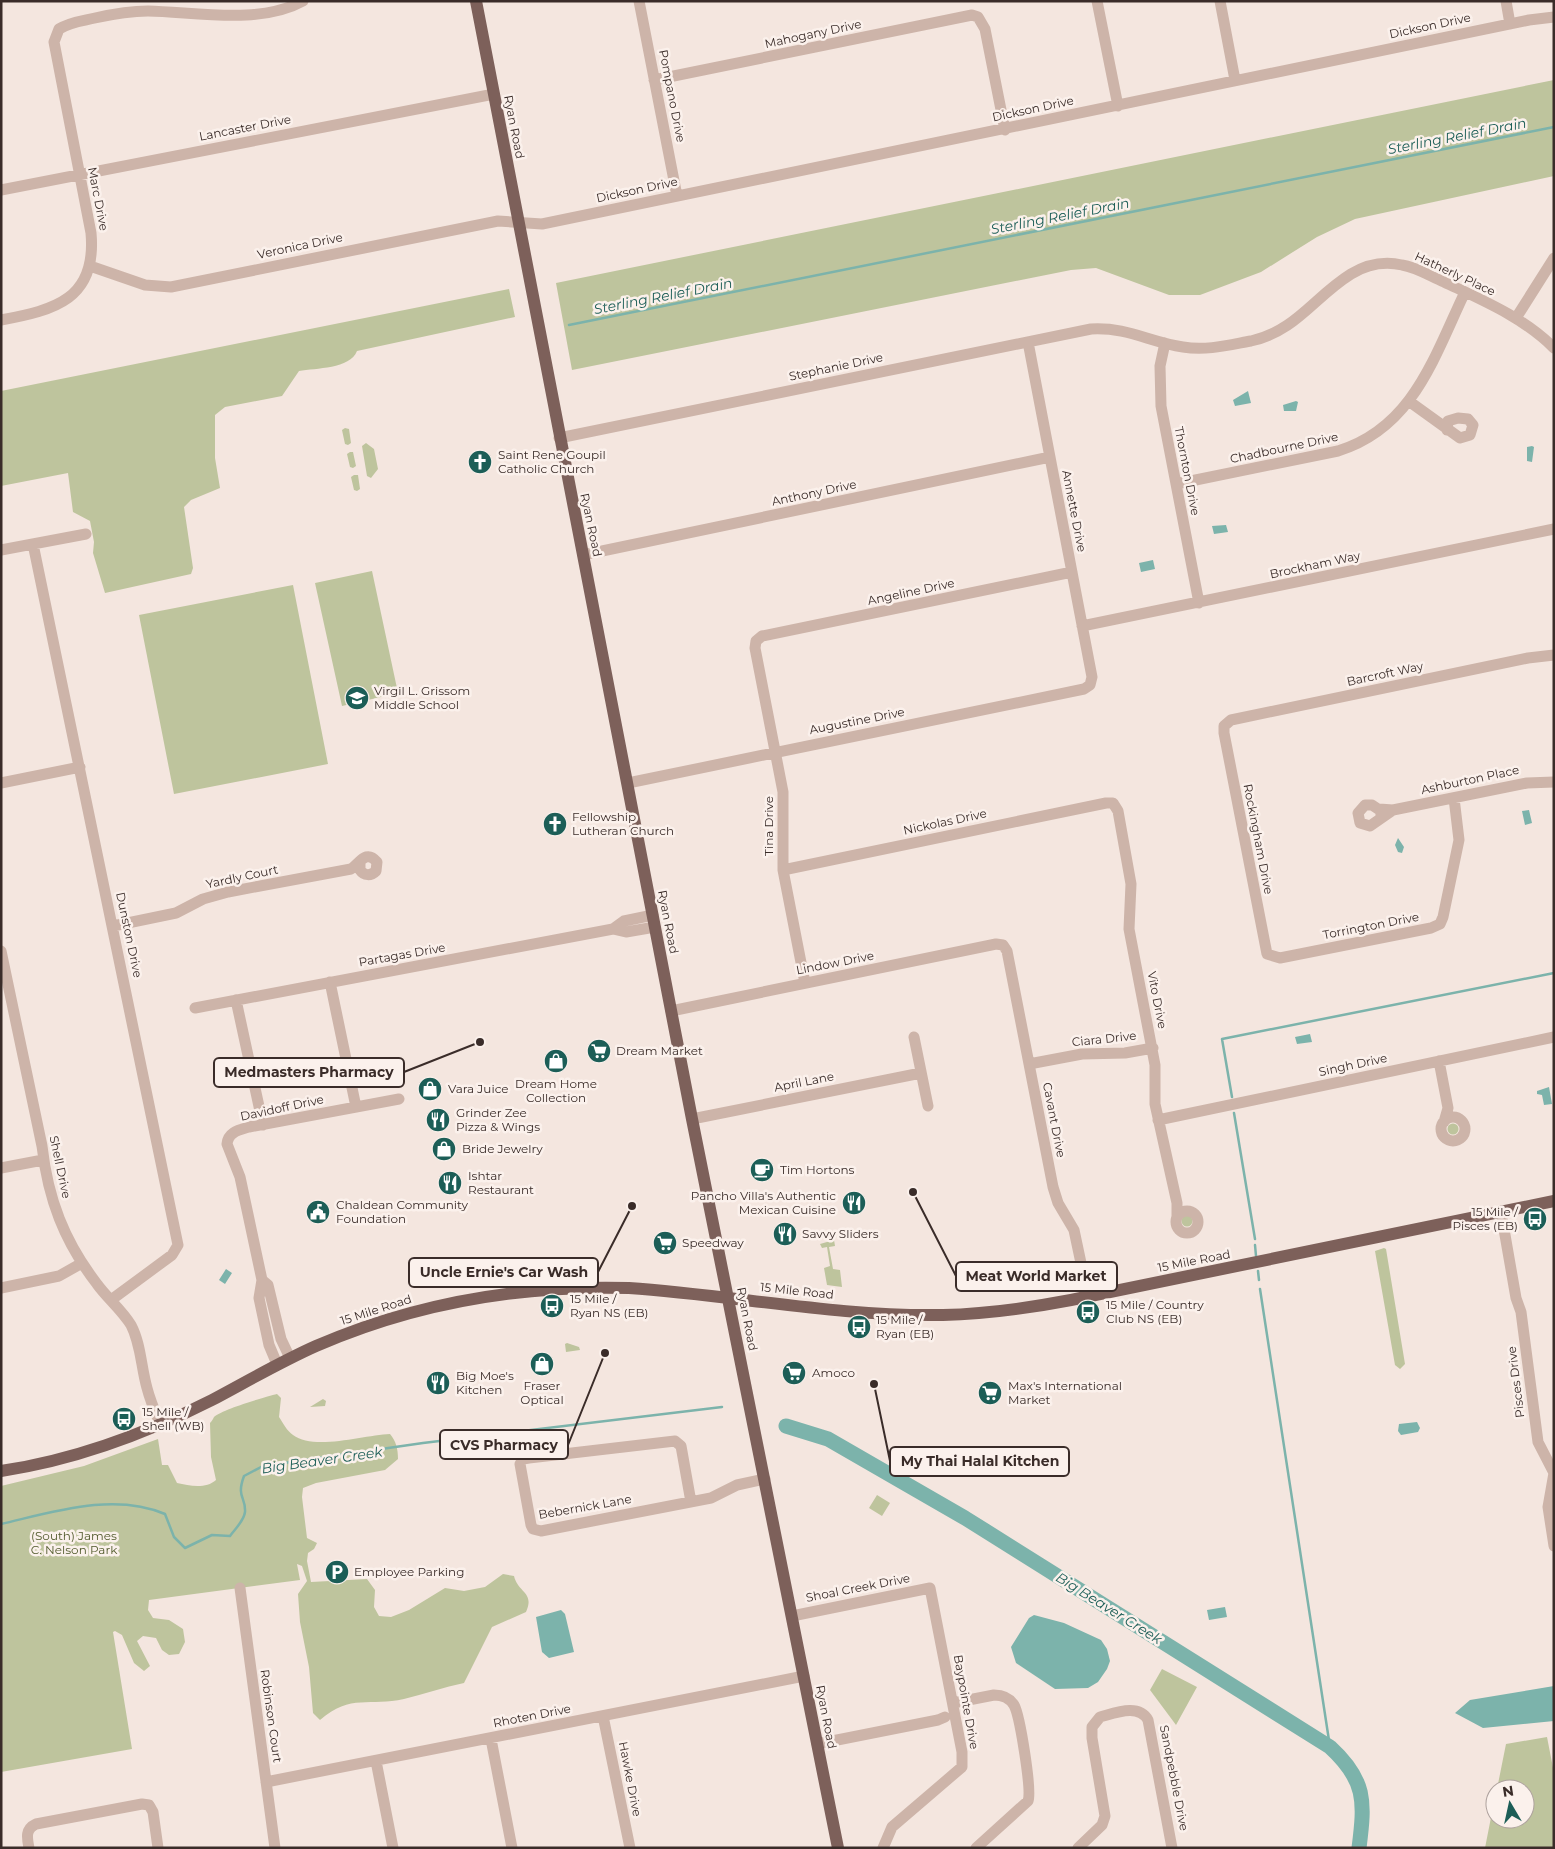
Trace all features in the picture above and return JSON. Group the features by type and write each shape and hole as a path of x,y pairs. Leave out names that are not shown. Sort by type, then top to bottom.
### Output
{"main road":[{"name":"Ryan Road","path":"476,1 671,1011 838,1848"},
{"name":"15 Mile Road","path":"1,1471 32,1466 96,1449 160,1424 277,1364 337,1337 403,1315 498,1294 591,1287 660,1290 868,1312 943,1315 1003,1311 1088,1296 1554,1201"}],"street":[{"name":"Marc Drive","path":"1,320 41,313 57,306 79,286 90,266 91,233 54,42 59,29 70,23 116,14 147,11 242,15 280,10 303,1"},
{"name":"Pompano Drive","path":"639,1 677,196"},
{"path":"1098,1 1118,106"},
{"path":"1220,1 1235,80"},
{"path":"1506,1 1510,24"},
{"name":"Mahogany Drive","path":"654,80 972,15 978,17 985,30 1005,130"},
{"name":"Dickson Drive","path":"518,223 542,224 1005,130 1118,106 1177,91 1510,24 1554,17"},
{"name":"Lancaster Drive","path":"1,190 494,94"},
{"name":"Veronica Drive","path":"90,266 145,285 171,287 498,221 518,223"},
{"path":"1516,318 1554,258"},
{"name":"Hatherly Place","path":"1119,329 1184,348 1209,348 1254,340 1274,334 1291,325 1351,274 1380,264 1402,265 1413,268 1465,292 1516,318 1554,348"},
{"name":"Chadbourne Drive","path":"1176,484 1323,454 1353,446 1388,424 1410,402 1465,292"},
{"name":"Stephanie Drive","path":"559,438 1091,329 1119,329"},
{"name":"Annette Drive","path":"1028,342 1092,677 1090,685"},
{"name":"Thornton Drive","path":"1165,343 1160,366 1159,395 1198,603"},
{"path":"1410,402 1446,424"},
{"name":"Anthony Drive","path":"583,555 1050,457"},
{"name":"Brockham Way","path":"1082,626 1554,529"},
{"path":"1,550 86,534"},
{"name":"Dunston Drive","path":"33,544 178,1245 172,1255 111,1300"},
{"name":"Angeline Drive","path":"756,641 762,636 1072,572"},
{"name":"Tina Drive","path":"756,641 755,648 783,792 783,870 805,983"},
{"name":"Barcroft Way","path":"1224,726 1231,720 1528,658 1554,655"},
{"name":"Augustine Drive","path":"628,783 1084,689 1090,685"},
{"name":"Rockingham Drive","path":"1224,726 1265,950 1270,957"},
{"path":"1,783 80,767"},
{"name":"Ashburton Place","path":"1380,813 1527,782 1554,782"},
{"name":"Torrington Drive","path":"1270,957 1280,958 1431,928 1440,924 1459,840 1454,798"},
{"name":"Nickolas Drive","path":"783,870 1106,803 1113,804"},
{"name":"Vito Drive","path":"1113,804 1118,810 1130,874 1129,929 1153,1048 1156,1073 1154,1091 1158,1120 1177,1203 1177,1217"},
{"name":"Yardly Court","path":"113,926 176,913 203,899 228,892 357,867"},
{"name":"Partagas Drive","path":"195,1008 613,929 626,932 654,921"},
{"name":"Lindow Drive","path":"671,1011 996,944 1003,945"},
{"name":"Cavant Drive","path":"1003,945 1007,951 1053,1187 1058,1203 1074,1230 1088,1296"},
{"name":"Shell Drive","path":"1,951 52,1202 66,1234 82,1263 132,1326 147,1388 160,1424"},
{"path":"330,982 356,1107"},
{"path":"236,1000 262,1125"},
{"path":"914,1037 928,1106"},
{"name":"Singh Drive","path":"1158,1120 1554,1037"},
{"name":"Ciara Drive","path":"1029,1064 1082,1054 1125,1053 1153,1048"},
{"path":"1439,1061 1448,1108 1442,1128 1443,1135 1449,1140 1456,1140 1463,1136 1465,1128 1448,1108"},
{"name":"April Lane","path":"692,1118 921,1073"},
{"name":"Davidoff Drive","path":"277,1364 269,1345 258,1298 262,1280 240,1177 228,1141 233,1133 262,1125 399,1099"},
{"path":"1444,1122 1450,1118 1458,1118"},
{"path":"1,1168 44,1160"},
{"path":"1177,1203 1195,1214 1198,1220 1196,1227 1191,1232 1184,1232 1178,1228 1177,1217 1182,1212 1189,1211"},
{"name":"Pisces Drive","path":"1501,1212 1523,1327 1524,1354 1538,1442 1554,1474 1548,1507 1554,1546"},
{"path":"1,1288 59,1276 82,1263"},
{"name":"Davidoff Drive","path":"262,1280 268,1285 281,1339 290,1358"},
{"name":"Bebernick Lane","path":"691,1502 681,1446 675,1441 526,1458 520,1464 531,1525 533,1529 538,1531 691,1502 716,1496 736,1485 765,1479"},
{"name":"Robinson Court","path":"240,1588 275,1848"},
{"name":"Shoal Creek Drive","path":"792,1616 930,1588"},
{"name":"Baypointe Drive","path":"883,1848 892,1827 962,1767 962,1752 930,1588"},
{"name":"Rhoten Drive","path":"266,1782 804,1676"},
{"path":"953,1703 994,1695 1000,1695 1010,1700 1016,1711 1030,1784 1028,1801 976,1848"},
{"name":"Sandpebble Drive","path":"1078,1848 1102,1825 1105,1816 1092,1728 1100,1717 1116,1713 1139,1711 1148,1720 1172,1848"},
{"name":"Hawke Drive","path":"604,1716 630,1848"},
{"path":"817,1744 938,1720 945,1716"},
{"path":"491,1738 512,1848"},
{"path":"376,1761 393,1848"},
{"path":"28,1848 28,1832 32,1826 142,1804 149,1805 153,1812 158,1848"}],"green space":[{"name":"Sterling Relief Drain","path":"1554,80 1554,176 1355,219 1317,237 1261,272 1200,295 1169,295 1096,268 1071,270 572,370 556,283"},
{"path":"509,289 515,317 357,351 347,361 332,367 299,371 282,396 225,407 215,415 215,458 220,488 191,500 184,507 193,568 191,574 105,593 93,553 94,542 90,521 73,512 68,473 1,486 1,391"},
{"path":"345,428 349,429 351,443 348,445 345,444 342,430"},
{"path":"366,443 374,449 378,469 371,478 367,476 362,446"},
{"path":"353,452 356,466 353,468 350,467 347,454"},
{"path":"358,475 360,489 357,491 354,490 351,477"},
{"path":"372,571 398,693 342,706 315,583"},
{"path":"293,585 328,764 174,794 139,615"},
{"path":"1453,1123 1459,1129 1453,1135 1447,1129"},
{"path":"1187,1215 1193,1221 1187,1227 1181,1221"},
{"path":"834,1240 835,1246 829,1247 833,1269 840,1270 842,1287 827,1285 824,1268 830,1266 827,1247 822,1248 820,1244"},
{"path":"1386,1249 1405,1364 1400,1369 1395,1365 1375,1251"},
{"path":"565,1344 579,1347 580,1350 566,1352"},
{"name":"(South) James C. Nelson Park","path":"277,1394 281,1398 279,1417 293,1435 302,1440 326,1442 390,1434 394,1439 397,1449 398,1459 385,1470 316,1483 303,1488 302,1497 307,1538 317,1543 314,1549 308,1553 307,1561 311,1582 367,1579 375,1590 374,1607 379,1616 391,1617 409,1610 445,1588 464,1591 485,1587 503,1574 514,1576 516,1582 527,1596 528,1605 526,1612 492,1627 464,1683 404,1699 361,1702 341,1706 320,1720 313,1713 309,1667 300,1622 298,1594 307,1581 302,1566 297,1564 300,1580 149,1600 148,1610 153,1618 169,1620 183,1629 185,1642 179,1654 169,1655 162,1650 156,1638 143,1636 137,1641 150,1666 144,1671 134,1663 122,1635 115,1631 113,1632 132,1749 1,1772 1,1486 84,1466 158,1439 162,1465 168,1465 177,1483 192,1486 208,1485 216,1480 211,1457 210,1423 214,1417 254,1400"},
{"path":"323,1399 326,1401 325,1406 310,1407"},
{"path":"877,1495 890,1503 882,1516 869,1508"},
{"path":"1162,1669 1197,1687 1176,1725 1150,1690"},
{"path":"1547,1737 1554,1773 1554,1848 1485,1848 1489,1829 1535,1829 1535,1779 1499,1779 1506,1744"}],"water":[{"path":"1248,391 1251,403 1235,406 1233,400"},
{"path":"1298,402 1296,411 1284,411 1283,405"},
{"path":"1527,447 1534,447 1532,462 1527,461"},
{"path":"1226,525 1228,532 1214,534 1212,526"},
{"path":"1153,560 1155,569 1141,572 1139,563"},
{"path":"1529,810 1532,823 1525,825 1522,811"},
{"path":"1398,838 1404,847 1402,853 1398,852 1395,845"},
{"path":"1310,1034 1312,1042 1297,1044 1295,1037"},
{"path":"1549,1087 1552,1104 1544,1105 1542,1095 1537,1094 1537,1091"},
{"path":"226,1269 232,1273 225,1284 219,1280"},
{"path":"1417,1422 1420,1428 1418,1432 1401,1435 1398,1431 1399,1424"},
{"path":"1225,1607 1227,1617 1209,1620 1207,1610"},
{"path":"561,1610 565,1614 574,1652 549,1658 542,1652 536,1617"},
{"path":"1034,1615 1064,1623 1101,1640 1107,1649 1110,1661 1098,1682 1088,1688 1055,1689 1016,1663 1011,1647 1029,1618"},
{"path":"1554,1686 1554,1721 1483,1728 1455,1713 1470,1700"}],"waterway":[{"name":"Sterling Relief Drain","path":"569,325 1554,127"},
{"path":"1232,1097 1222,1039 1554,973"},
{"path":"1234,1113 1255,1239"},
{"path":"1255,1245 1256,1256"},
{"path":"1258,1271 1259,1280"},
{"path":"1260,1289 1330,1747"},
{"name":"Big Beaver Creek","path":"1,1524 83,1506 125,1505 165,1514 174,1537 185,1548 212,1535 230,1536 241,1522 245,1512 241,1493 244,1476 263,1466 423,1443 722,1407"},
{"name":"Big Beaver Creek","path":"786,1426 828,1439 965,1518 1330,1747 1351,1770 1357,1781 1362,1804 1359,1848"}],"place":[{"name":"Saint Rene Goupil Catholic Church","path":"480,462"},
{"name":"Virgil L. Grissom Middle School","path":"357,698"},
{"name":"Fellowship Lutheran Church","path":"555,824"},
{"name":"Medmasters Pharmacy","path":"480,1042"},
{"name":"Dream Market","path":"599,1051"},
{"name":"Dream Home Collection","path":"556,1061"},
{"name":"Vara Juice","path":"430,1089"},
{"name":"Grinder Zee Pizza & Wings","path":"438,1120"},
{"name":"Bride Jewelry","path":"444,1149"},
{"name":"Tim Hortons","path":"762,1170"},
{"name":"Ishtar Restaurant","path":"450,1183"},
{"name":"Meat World Market","path":"913,1192"},
{"name":"Pancho Villa's Authentic Mexican Cuisine","path":"854,1203"},
{"name":"Uncle Ernie's Car Wash","path":"632,1206"},
{"name":"Chaldean Community Foundation","path":"318,1212"},
{"name":"15 Mile / Pisces (EB)","path":"1535,1219"},
{"name":"Savvy Sliders","path":"785,1234"},
{"name":"Speedway","path":"665,1243"},
{"name":"15 Mile / Ryan NS (EB)","path":"552,1306"},
{"name":"15 Mile / Country Club NS (EB)","path":"1088,1312"},
{"name":"15 Mile / Ryan (EB)","path":"859,1327"},
{"name":"CVS Pharmacy","path":"605,1353"},
{"name":"Fraser Optical","path":"542,1364"},
{"name":"Amoco","path":"794,1373"},
{"name":"Big Moe's Kitchen","path":"438,1383"},
{"name":"My Thai Halal Kitchen","path":"874,1384"},
{"name":"Max's International Market","path":"990,1393"},
{"name":"15 Mile / Shell (WB)","path":"124,1419"},
{"name":"Employee Parking","path":"337,1572"}]}
